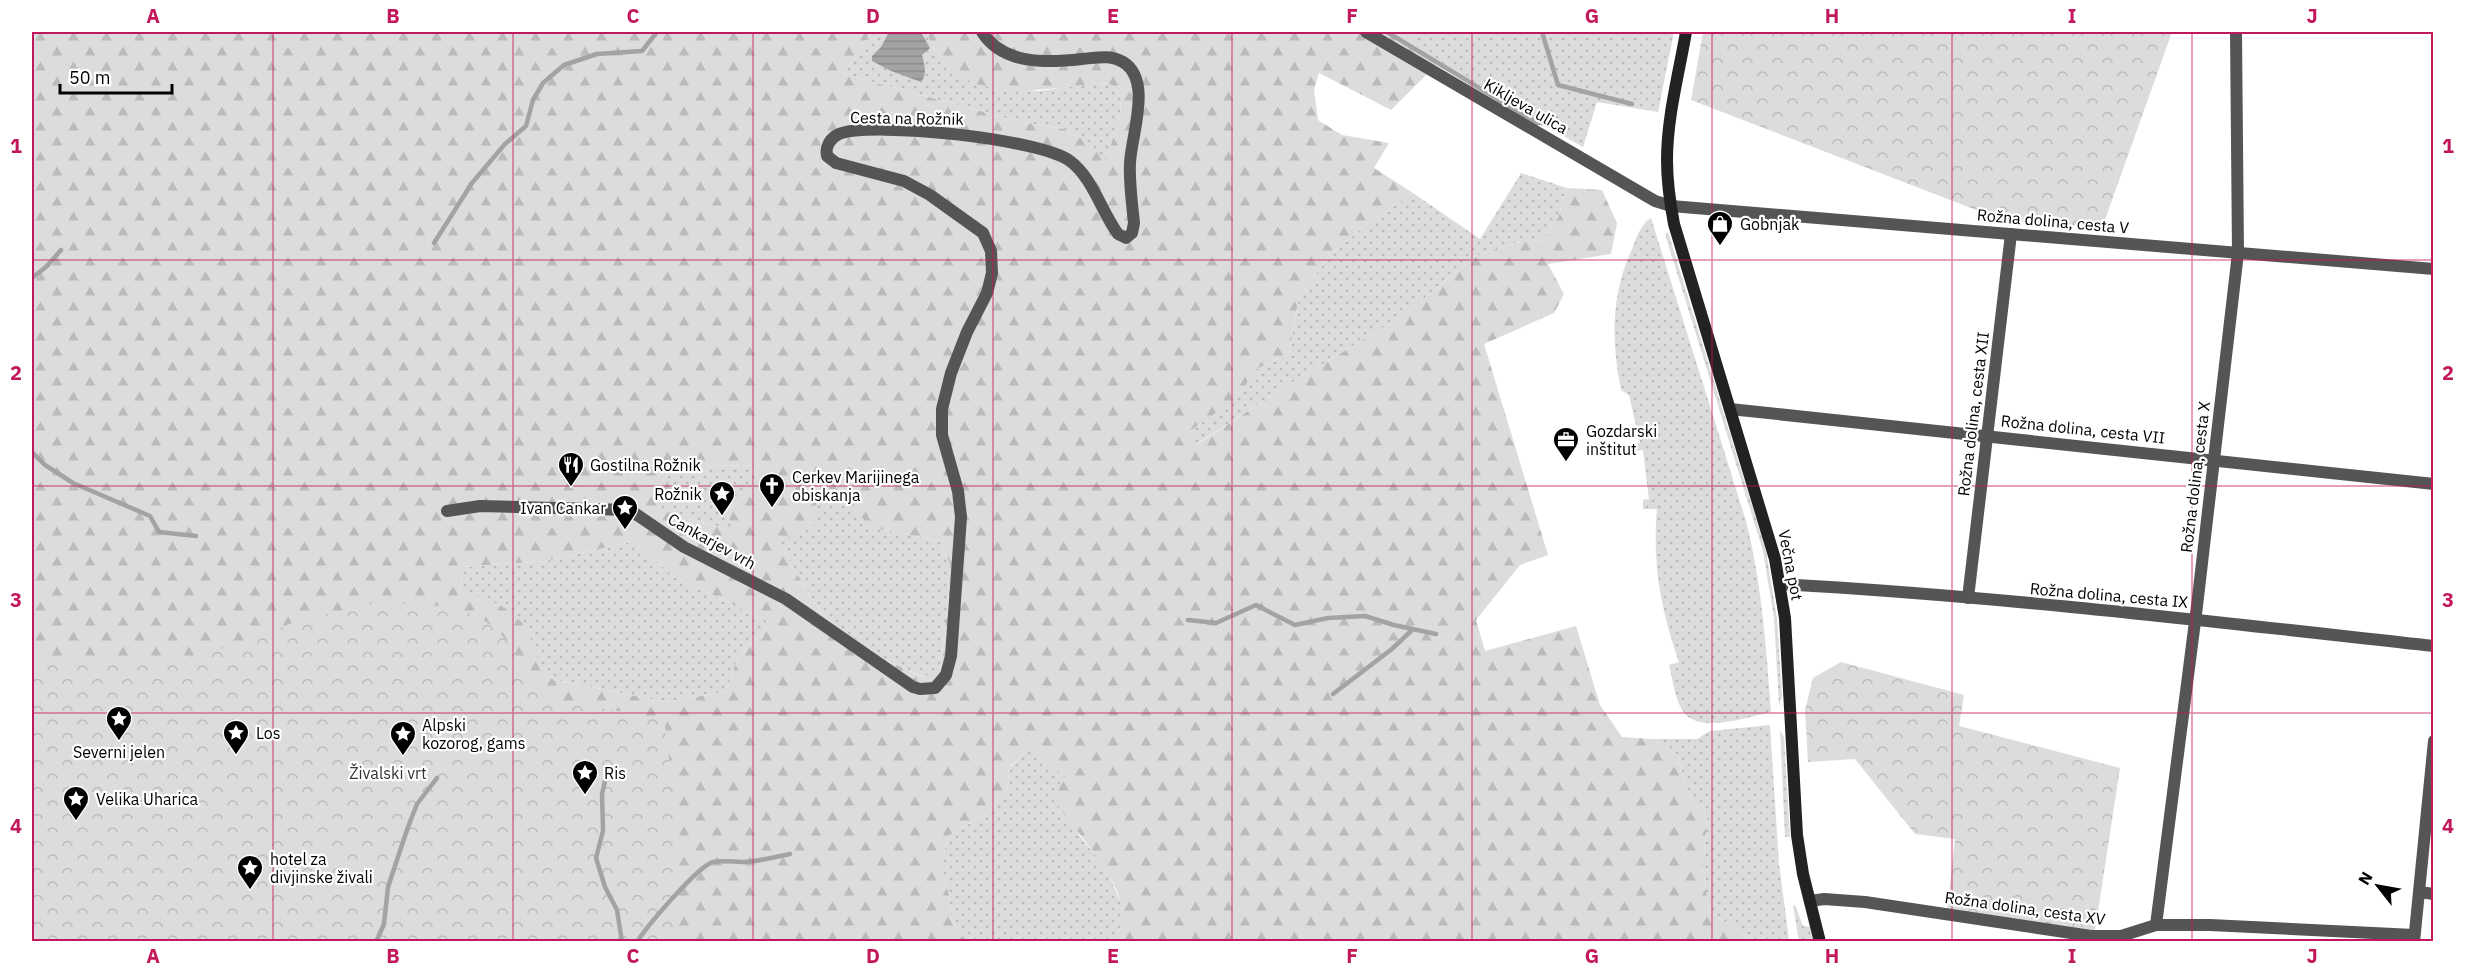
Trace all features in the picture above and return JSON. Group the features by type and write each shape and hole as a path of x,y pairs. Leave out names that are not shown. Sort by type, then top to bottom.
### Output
{"main road":[{"name":"Večna pot","path":"1686,32 1669,132 1667,159 1671,206 1674,224 1767,525 1780,584 1785,618 1797,835 1820,942"}],"street":[{"name":"Cesta na Rožnik","path":"935,688 946,675 951,656 961,517 957,491 942,435 942,409 951,373 967,332 987,293 992,273 991,251 983,233 930,195 904,181 836,163 827,156 826,150 830,141 837,135 854,131 952,133 1023,144 1059,154 1081,170 1118,234 1126,238 1132,233 1134,223 1130,161 1139,109 1136,82 1126,63 1115,58 1104,57 1054,62 1030,60 998,50 989,43 982,32"},
{"name":"Kikljeva ulica","path":"1366,32 1655,201 1671,206"},
{"name":"Rožna dolina, cesta X","path":"2156,924 2195,620 2238,253 2236,32"},
{"name":"Rožna dolina, cesta V","path":"1671,206 2433,269"},
{"name":"Rožna dolina, cesta XII","path":"1968,598 2011,234"},
{"name":"Rožna dolina, cesta VII","path":"1730,409 2433,484"},
{"name":"Cankarjev vrh","path":"447,511 480,506 630,510 684,547 786,599 913,687 920,690 935,688"},
{"name":"Rožna dolina, cesta IX","path":"1780,584 1968,598 2433,646"},
{"path":"2414,938 2430,810 2433,741"},
{"path":"2419,892 2433,894"},
{"name":"Rožna dolina, cesta XV","path":"1810,901 1824,899 1865,902 2091,936 2121,936 2156,924 2414,938"}],"green space":[{"path":"32,32 871,32 843,74 1017,121 1064,129 1085,141 1106,161 1120,116 1121,97 1110,84 1030,90 983,86 969,81 945,63 936,52 926,32 1400,32 1436,65 1391,110 1319,73 1314,90 1318,120 1342,135 1389,143 1374,168 1413,193 1371,221 1329,255 1298,301 1289,354 1256,369 1237,398 1190,431 1196,445 1280,390 1404,315 1476,256 1514,243 1542,240 1558,218 1567,188 1602,190 1617,223 1611,254 1548,264 1564,294 1554,313 1484,344 1548,555 1520,565 1476,620 1485,651 1576,626 1600,705 1622,737 1651,739 1678,756 1687,794 1707,818 1703,869 1709,911 1754,941 1117,941 1121,914 1118,893 1091,849 1051,796 1065,776 1030,748 1010,766 1007,788 986,814 948,836 941,867 949,895 952,922 967,941 32,941","holes":["760,465 751,491 727,510 734,534 719,527 662,511 658,496 670,490 668,480 660,479 659,467","806,486 839,490 870,527 940,541 952,569 940,670 923,677 886,660 828,621 778,542 813,527 817,514 816,501 810,496","635,541 673,576 771,623 737,659 726,692 665,702 552,679 541,664 529,634 516,617 499,605 460,592 463,567 545,561"]},
{"path":"871,32 926,32 934,49 980,85 1039,91 1096,83 1110,84 1121,97 1120,116 1106,162 1085,141 1064,129 1017,121 843,74"},
{"path":"1400,32 1674,32 1658,112 1597,102 1583,147 1436,65"},
{"path":"1703,32 2172,32 2102,228 2002,220 1691,100"},
{"path":"1521,173 1567,188 1558,218 1542,240 1514,243 1476,256 1404,315 1280,390 1195,445 1190,431 1236,398 1256,369 1289,354 1298,301 1329,255 1371,221 1413,193 1480,239"},
{"path":"1651,218 1746,521 1760,592 1771,712 1726,722 1693,720 1685,714 1677,697 1669,665 1679,662 1667,624 1659,587 1656,549 1657,509 1643,509 1643,500 1649,499 1643,450 1635,451 1634,445 1640,443 1629,395 1621,390 1618,371 1615,318 1620,283 1639,232"},
{"path":"1668,232 1766,551 1777,618 1782,696 1779,705 1774,618 1763,551 1665,234"},
{"path":"760,465 751,491 727,510 735,535 719,527 661,511 658,495 669,490 660,479 659,467"},
{"path":"805,486 839,490 871,527 940,541 952,569 940,670 924,677 886,660 828,621 777,541 813,526 810,496"},
{"path":"635,541 673,576 771,623 737,659 726,692 665,702 552,679 542,671 528,633 460,592 463,567 545,561"},
{"name":"Živalski vrt","path":"376,603 432,605 468,613 485,621 499,632 511,647 530,682 549,699 664,719 676,812 677,941 32,941 32,656 73,659 182,658 247,642 299,620"},
{"path":"1841,662 1964,695 1959,726 2120,768 2095,931 1947,910 1955,839 1915,834 1855,759 1808,762 1805,710 1813,678"},
{"path":"1770,725 1779,864 1789,940 1754,941 1709,911 1703,869 1707,818 1687,794 1678,756 1651,739 1697,739 1710,731"},
{"path":"1780,730 1784,737 1790,837 1785,837"},
{"path":"1030,747 1065,776 1079,835 1105,867 1121,903 1121,924 1117,941 967,941 952,922 949,895 941,867 948,836 986,814 1007,788 1010,767"},
{"path":"1795,905 1803,926 1810,927 1813,941 1799,941 1793,906"}],"shaded area":[{"path":"889,32 922,34 930,48 922,55 925,72 921,82 872,61 872,56 881,47"}],"waterway":[{"path":"434,243 472,183 505,144 526,126 533,100 543,83 564,65 597,54 642,51 657,32"},
{"path":"1387,32 1537,123 1550,123"},
{"path":"1542,32 1558,85 1632,104"},
{"path":"32,278 61,250"},
{"path":"32,452 45,465 73,483 150,516 159,532 196,536"},
{"path":"1188,620 1216,623 1256,605 1295,625 1328,618 1365,616 1436,634"},
{"path":"1333,694 1392,649 1412,630"},
{"path":"608,768 602,794 603,831 596,858 605,887 617,910 622,942"},
{"path":"376,942 384,924 388,887 408,827 417,804 437,778"},
{"path":"637,942 673,898 706,866 717,861 745,862 790,854"}],"place":[{"name":"Gobnjak","path":"1720,247"},
{"name":"Gozdarski inštitut","path":"1566,463"},
{"name":"Gostilna Rožnik","path":"571,488"},
{"name":"Cerkev Marijinega obiskanja","path":"772,509"},
{"name":"Rožnik","path":"722,517"},
{"name":"Ivan Cankar","path":"625,531"},
{"name":"Severni jelen","path":"119,742"},
{"name":"Los","path":"236,756"},
{"name":"Alpski kozorog, gams","path":"403,757"},
{"name":"Ris","path":"585,796"},
{"name":"Velika Uharica","path":"76,822"},
{"name":"hotel za divjinske živali","path":"250,891"}]}
